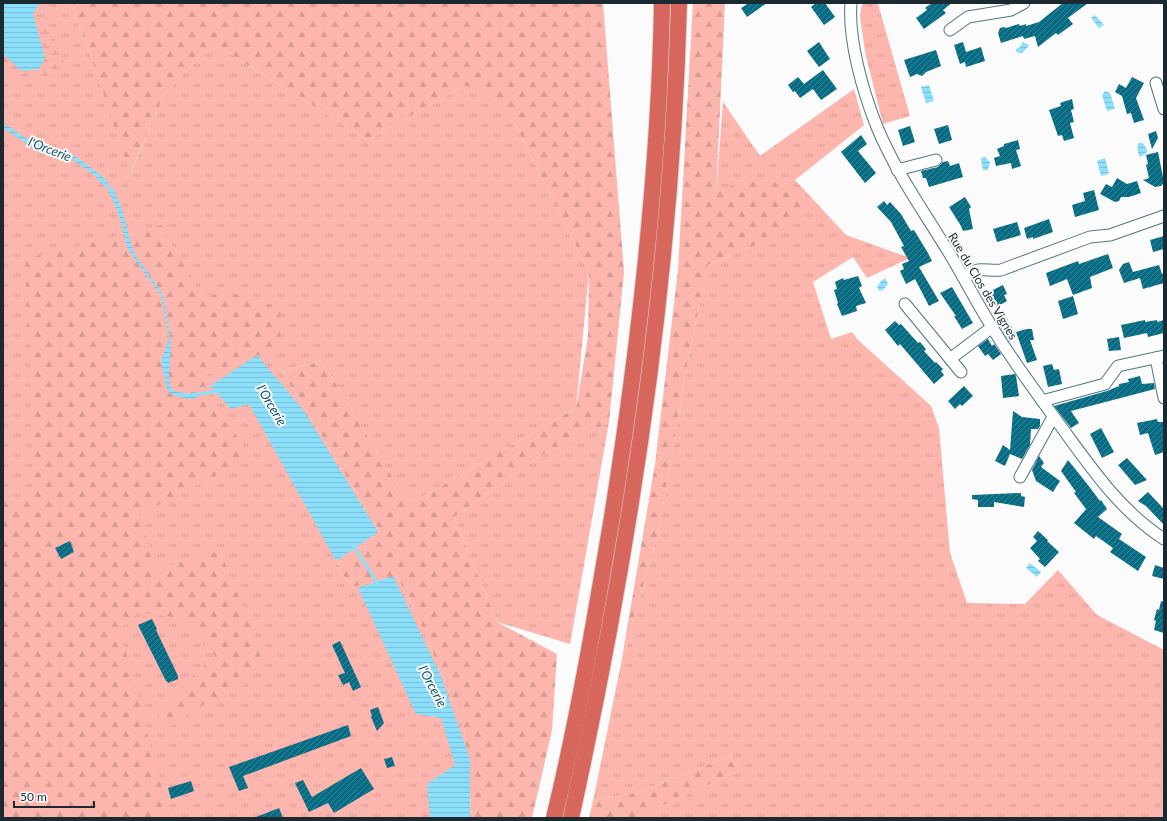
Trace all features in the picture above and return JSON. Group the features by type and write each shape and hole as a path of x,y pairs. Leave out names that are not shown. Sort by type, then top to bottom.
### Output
{"highway":[{"path":"554,818 578,710 590,644 631,392 653,194 660,75 662,3"},
{"path":"571,818 595,707 617,589 646,397 669,192 679,3"}],"street":[{"path":"950,30 968,17 1011,10 1024,3"},
{"name":"Rue du Clos des Vignes","path":"851,5 854,42 865,92 876,126 897,170 1007,352 1042,401 1115,498 1150,530 1164,539"},
{"path":"1156,83 1164,109"},
{"path":"897,170 936,160"},
{"path":"963,277 976,270 992,272 1001,270 1090,237 1110,235 1164,216"},
{"path":"905,304 961,372"},
{"path":"950,359 992,328"},
{"path":"1042,401 1105,384 1118,366 1160,357 1164,398"},
{"path":"1020,477 1054,417"}],"green space":[{"path":"3,3 75,3 74,13 88,48 131,172 164,95 203,53 219,47 368,140 464,86 490,89 513,120 589,272 576,408 419,499 407,501 322,361 282,371 380,532 335,566 354,587 397,576 420,622 464,728 472,818 3,818"},
{"path":"75,3 603,3 624,272 609,422 539,457 454,517 497,622 557,654 552,730 532,818 472,818 464,728 420,622 397,576 354,587 335,566 380,532 282,371 322,361 407,501 419,499 576,408 588,337 589,272 513,120 490,90 464,86 368,140 219,47 203,53 164,95 130,173 88,48 74,13"},
{"path":"693,3 725,3 716,193 752,176 793,188 802,210 761,243 708,265 689,355 658,533 621,664 655,464 678,270"},
{"path":"862,3 879,3 878,4 910,116 883,124 865,52 860,16"},
{"path":"46,17 64,62 51,76 18,80 3,67 3,54 21,71 45,58 40,37"},
{"path":"854,89 864,125 795,180 846,235 910,258 867,278 853,257 813,282 831,339 852,332 857,339 931,406 939,428 950,553 967,603 1025,604 1058,570 1097,615 1164,650 1164,818 646,818 644,813 739,771 730,756 639,792 593,801 621,664 658,533 689,355 708,265 761,243 716,194 723,102 760,156"},
{"path":"161,225 202,295 234,294 280,308 280,346 198,378 211,375 209,403 254,456 139,515 157,568 220,551 261,651 246,683 211,700 169,727 158,716 189,680 215,656 180,618 138,612 120,630 169,814 162,818 3,818 3,500 34,501 25,259"},
{"path":"609,422 570,644 497,622 454,517 539,457"},
{"path":"730,756 739,771 645,813 646,818 589,818 593,801 639,792"}],"water":[{"path":"3,3 40,3 33,14 45,58 39,69 21,71 3,54"},
{"path":"1095,15 1104,25 1099,28 1091,18"},
{"path":"1023,42 1029,45 1027,48 1022,53 1016,52 1017,48 1019,48"},
{"path":"929,85 934,101 926,103 921,87"},
{"path":"1105,91 1110,93 1115,109 1107,111 1102,95"},
{"path":"3,123 29,140 52,149 70,153 109,182 103,185 94,175 68,156 29,145 3,128"},
{"path":"1138,143 1143,143 1147,150 1147,152 1141,157 1138,153"},
{"path":"985,157 990,162 988,170 983,170 981,158"},
{"path":"1105,158 1109,174 1101,176 1097,161"},
{"path":"113,188 122,210 135,255 163,295 171,341 170,385 173,390 177,392 191,394 196,391 196,399 183,398 171,394 167,389 161,361 169,338 161,296 127,247 120,218 108,192"},
{"path":"885,278 888,284 883,290 879,291 877,287"},
{"path":"257,355 304,411 378,532 336,561 249,404 231,409 210,386"},
{"path":"1030,563 1041,572 1037,577 1026,568"},
{"path":"393,576 440,674 470,759 470,818 430,818 427,784 455,765 441,718 416,714 358,588"}],"building":[{"path":"749,3 767,3 747,17 741,8"},
{"path":"816,3 825,3 835,17 824,25 811,7"},
{"path":"932,3 952,3 943,10 946,13 924,29 916,18 927,10 925,8"},
{"path":"1063,3 1088,3 1068,18 1073,24 1058,35 1056,33 1038,47 1035,36 1024,39 1023,36 1001,43 998,33 1000,28 1006,28 1019,24 1020,26 1026,24 1026,26 1039,22"},
{"path":"819,42 830,59 819,67 807,51"},
{"path":"963,42 966,52 981,47 985,61 966,67 965,62 960,64 954,45"},
{"path":"936,50 941,66 926,72 922,76 917,74 910,77 904,60"},
{"path":"823,70 837,89 821,100 813,89 800,98 788,85 798,77 804,84"},
{"path":"1132,77 1144,83 1136,98 1144,120 1134,123 1131,113 1127,114 1122,96 1115,92 1119,84 1126,88"},
{"path":"1072,99 1074,109 1071,110 1074,122 1070,123 1074,138 1064,141 1062,135 1058,136 1049,110 1061,106 1060,103"},
{"path":"948,125 952,140 939,144 934,129"},
{"path":"910,126 915,142 903,146 898,130"},
{"path":"1156,131 1158,138 1152,149 1148,134"},
{"path":"861,135 867,144 858,151 876,173 865,183 841,152"},
{"path":"1018,140 1020,149 1016,150 1021,166 1012,169 1011,163 996,166 994,158 1000,156 997,149 1004,146 1004,144"},
{"path":"1158,152 1164,182 1161,186 1155,187 1143,180 1149,178 1146,165 1148,164 1146,155"},
{"path":"948,161 950,166 959,163 963,177 929,187 926,178 923,178 921,171 938,167 943,162"},
{"path":"1117,178 1127,184 1137,181 1141,193 1129,197 1121,197 1119,201 1115,202 1100,194 1106,184 1112,187"},
{"path":"1094,190 1099,210 1075,217 1072,205 1085,201 1083,193"},
{"path":"965,197 971,207 969,209 973,229 963,231 949,207"},
{"path":"884,201 887,205 890,202 901,214 911,231 914,230 932,261 919,267 939,301 929,306 915,279 906,284 900,271 904,269 902,264 909,261 901,247 904,246 891,222 877,207"},
{"path":"1049,219 1053,232 1033,239 1033,237 1027,239 1024,228"},
{"path":"1017,222 1021,235 997,242 993,229"},
{"path":"1164,236 1164,249 1153,252 1150,240"},
{"path":"1108,254 1113,268 1090,277 1092,288 1073,295 1067,279 1050,286 1046,273 1078,261 1079,264"},
{"path":"1129,262 1133,272 1159,265 1162,274 1164,273 1164,283 1143,289 1140,278 1124,283 1119,270 1123,264"},
{"path":"858,276 862,286 859,288 866,303 856,306 857,311 842,316 837,304 834,290 837,289 835,282 843,278 844,280"},
{"path":"1003,285 1007,294 1004,295 1007,301 996,307 989,292"},
{"path":"952,287 973,323 962,329 954,316 956,316 940,293"},
{"path":"1073,296 1078,314 1063,319 1058,301"},
{"path":"1006,317 1017,337 1009,342 998,323"},
{"path":"1145,320 1145,322 1157,320 1157,322 1164,320 1164,333 1148,337 1147,333 1124,338 1121,325"},
{"path":"895,321 899,325 901,324 918,343 920,342 926,349 924,351 943,369 941,371 944,375 934,384 900,344 898,346 885,330"},
{"path":"1032,329 1034,340 1030,340 1037,360 1027,363 1016,332"},
{"path":"1119,337 1121,350 1109,351 1107,339"},
{"path":"988,339 992,346 994,344 1001,354 993,360 988,354 985,356 978,346"},
{"path":"1052,364 1054,370 1059,369 1062,384 1048,387 1043,366"},
{"path":"1015,374 1019,396 1003,398 1001,376"},
{"path":"1140,376 1142,384 1154,383 1155,389 1071,411 1079,423 1071,428 1054,406 1107,391 1119,386 1119,384 1129,382 1128,379"},
{"path":"964,386 973,396 962,406 960,404 955,409 948,401"},
{"path":"1013,411 1022,417 1040,419 1040,426 1038,429 1031,429 1030,445 1022,459 1010,454 1005,466 995,461 1003,445 1010,450"},
{"path":"1157,419 1158,422 1163,422 1164,452 1155,455 1148,433 1140,435 1137,423"},
{"path":"1101,428 1114,452 1102,458 1090,434"},
{"path":"1039,456 1044,463 1041,467 1060,481 1053,492 1036,481 1032,470"},
{"path":"1127,458 1147,480 1135,485 1118,465"},
{"path":"1068,460 1107,509 1098,517 1122,534 1119,539 1146,557 1138,571 1110,552 1113,548 1096,536 1094,539 1074,523 1086,509 1074,493 1076,492 1061,471"},
{"path":"1148,492 1164,509 1164,525 1146,506 1138,501"},
{"path":"1021,493 1021,496 1025,497 1024,507 994,502 994,507 978,507 978,500 972,499 972,495"},
{"path":"1038,531 1059,552 1045,567 1038,561 1040,559 1030,548 1037,541 1033,537"},
{"path":"70,541 74,552 61,559 55,548"},
{"path":"1155,565 1164,568 1164,579 1152,576"},
{"path":"1161,601 1164,602 1164,633 1154,630 1156,621 1154,620 1157,609 1159,610"},
{"path":"152,619 178,676 178,679 168,683 138,625"},
{"path":"340,641 361,687 353,691 349,682 343,685 338,675 345,673 332,645"},
{"path":"378,707 384,723 377,731 371,717 370,710"},
{"path":"348,725 351,736 243,776 248,788 239,791 229,767"},
{"path":"392,757 395,766 387,768 384,759"},
{"path":"361,768 374,789 334,813 328,803 309,812 295,783 303,780 312,797"},
{"path":"191,781 194,791 171,799 168,788"},
{"path":"279,808 283,818 256,818 256,817"}],"waterway":[{"name":"l'Orcerie","path":"103,181 112,192"},
{"name":"l'Orcerie","path":"192,395 220,391"},
{"name":"l'Orcerie","path":"353,545 378,584"}]}
